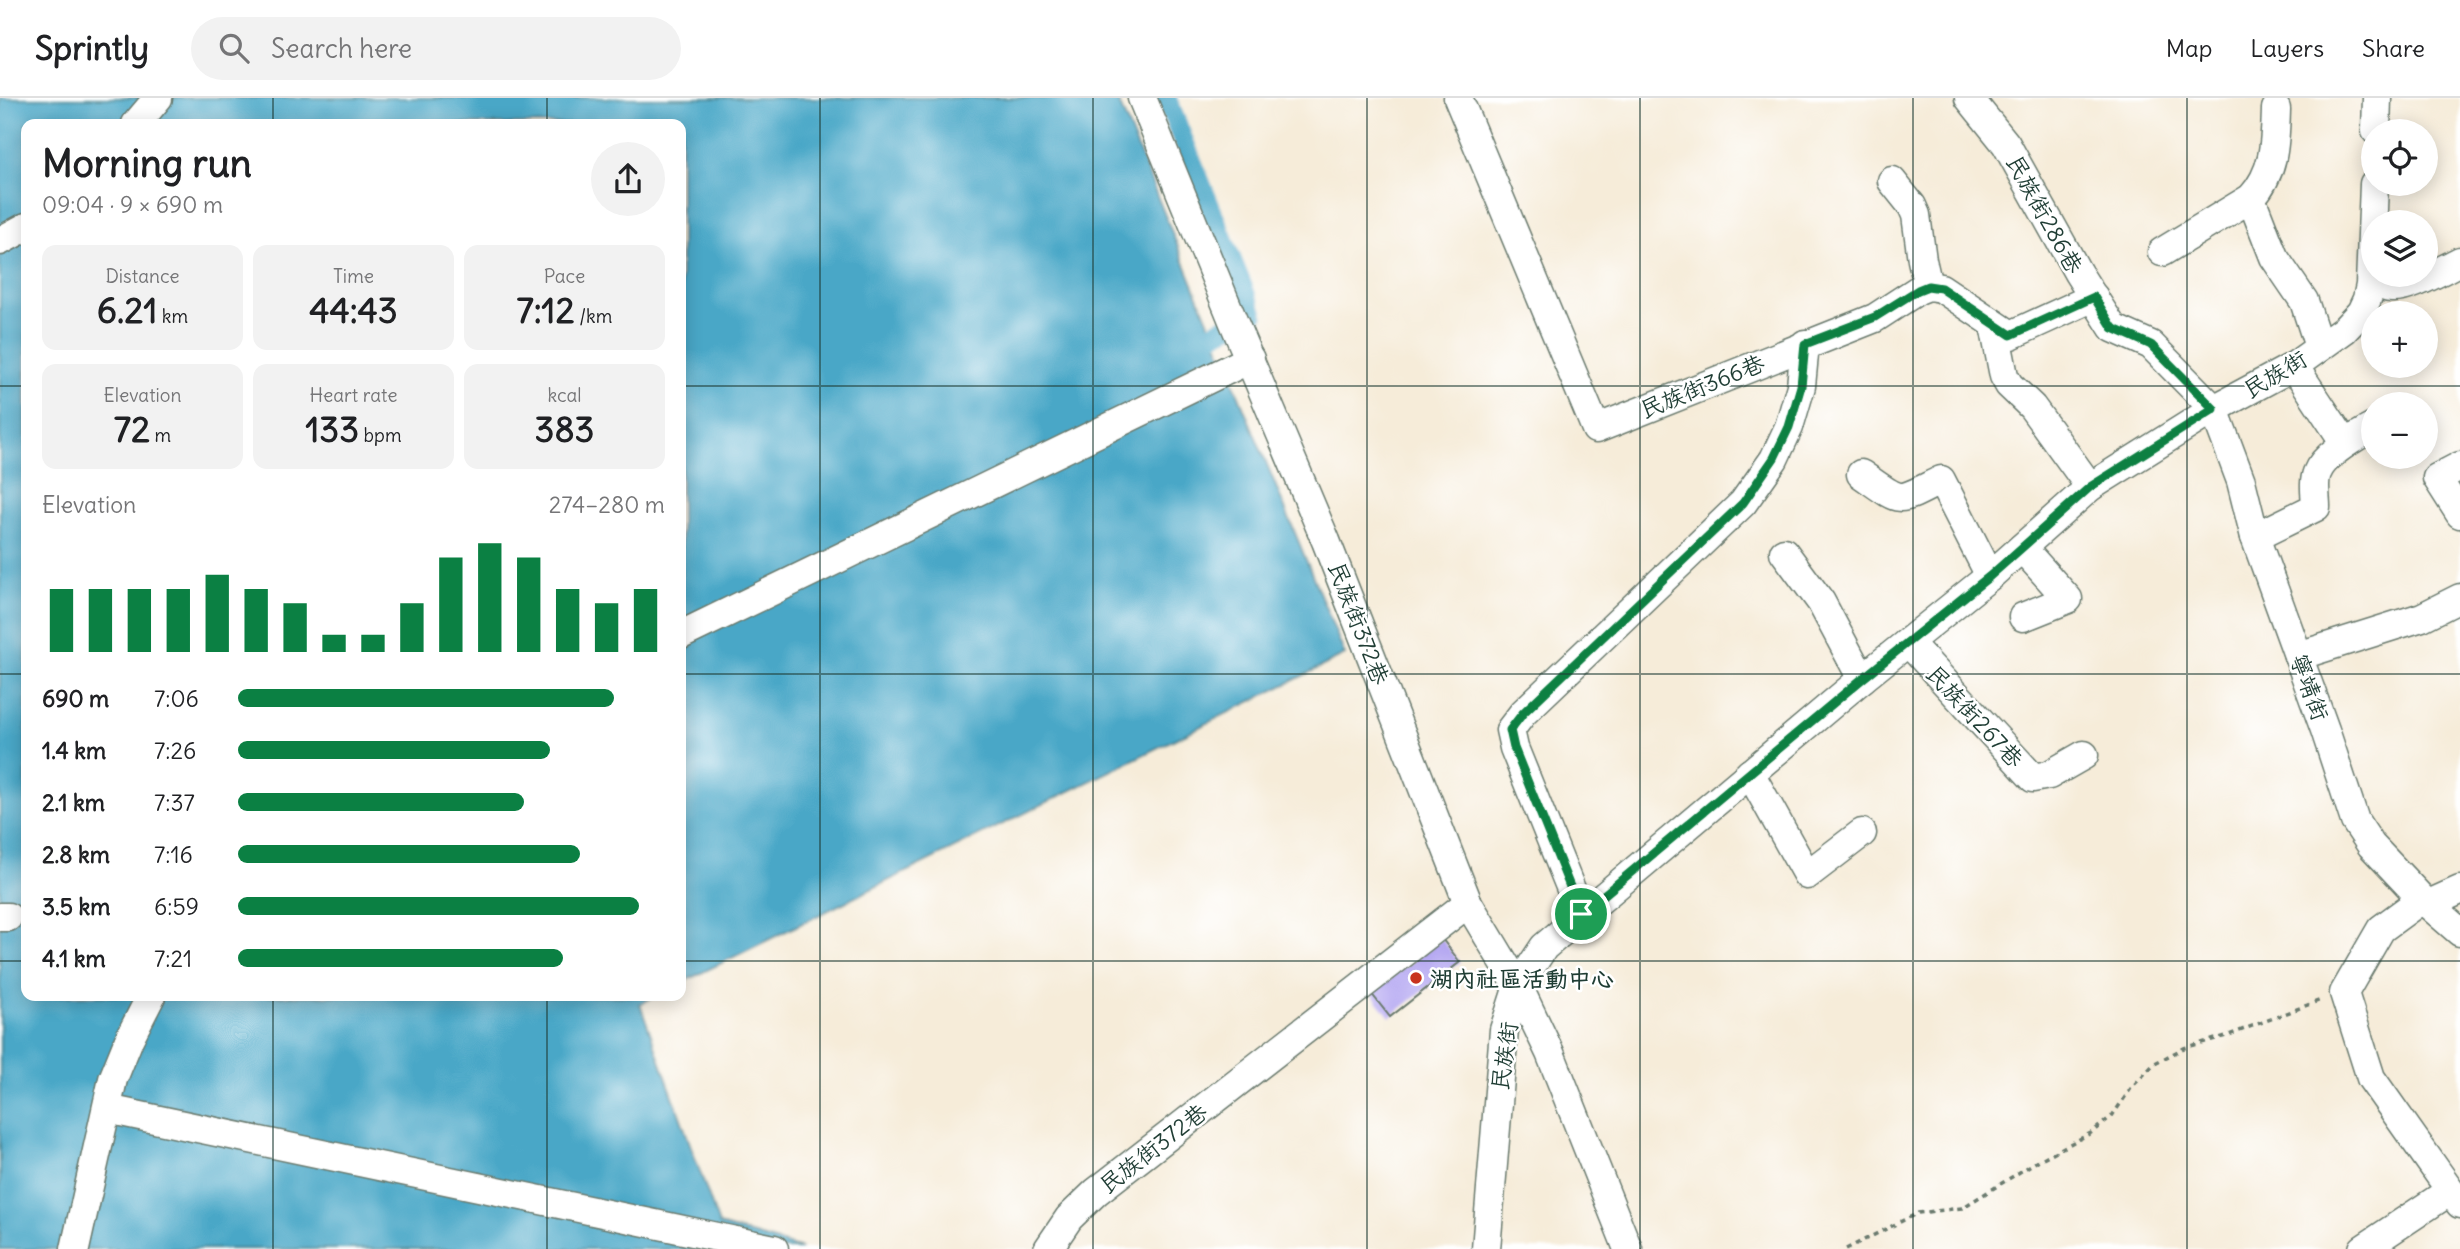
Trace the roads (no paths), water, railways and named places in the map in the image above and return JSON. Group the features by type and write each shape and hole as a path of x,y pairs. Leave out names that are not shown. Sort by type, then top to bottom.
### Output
{"street":[{"path":"140,119 158,98"},
{"name":"民族街372巷","path":"1143,98 1326,541 1468,903 1518,986 1550,1053 1628,1249"},
{"name":"民族街366巷","path":"1458,98 1596,429 1805,344"},
{"name":"民族街286巷","path":"1969,98 2006,144 2078,273 2113,328 2151,345 2214,409"},
{"path":"2376,119 2377,98"},
{"path":"2162,252 2251,198 2258,189 2271,167 2274,150 2274,102"},
{"path":"1892,181 1916,215 1928,286"},
{"path":"2251,198 2274,257 2304,301 2319,348"},
{"path":"0,241 21,230"},
{"path":"2438,271 2460,261"},
{"path":"1581,914 1514,748 1510,730 1523,713 1743,503 1774,458 1789,427 1801,386 1805,344 1875,317 1928,286 1941,288 2011,335 2094,297"},
{"name":"民族街","path":"1486,1249 1504,1030 1518,986 1544,947 1862,679 1990,576 2090,487 2214,409 2294,366 2344,330 2361,312 2369,287"},
{"path":"1994,325 2004,376 2009,385 2032,407 2090,487"},
{"path":"686,632 1242,343"},
{"path":"2294,366 2345,443"},
{"name":"寧靖街","path":"2214,409 2241,481 2255,537 2356,821 2371,845 2426,902 2460,932"},
{"path":"2255,537 2316,507 2316,474 2320,467 2345,443 2361,434"},
{"path":"2460,466 2437,478 2460,514"},
{"path":"1861,474 1896,498 1905,498 1941,480 1990,576"},
{"path":"2022,548 2068,599 2023,617"},
{"path":"1784,552 1821,602 1862,679"},
{"path":"2300,663 2422,617 2460,598"},
{"path":"2300,663 2411,635 2460,612"},
{"name":"民族街267巷","path":"1908,642 2033,778 2049,775 2084,755"},
{"path":"1750,773 1807,874 1862,833"},
{"path":"2363,1249 2376,1238 2455,1198 2371,1077 2344,993 2381,929 2426,902 2460,890"},
{"name":"民族街372巷","path":"1048,1249 1069,1218 1096,1192 1468,903"},
{"path":"75,1249 113,1079 148,1001"},
{"path":"107,1110 774,1249"}],"water":[{"path":"0,98 1117,98 1345,655 686,981 686,119 21,119 21,1001 646,1001 640,1004 719,1225 802,1249 0,1249"}],"waterway":[{"path":"1166,98 1253,314 1188,346"}],"place":[{"name":"湖內社區活動中心","path":"1416,978"}]}
